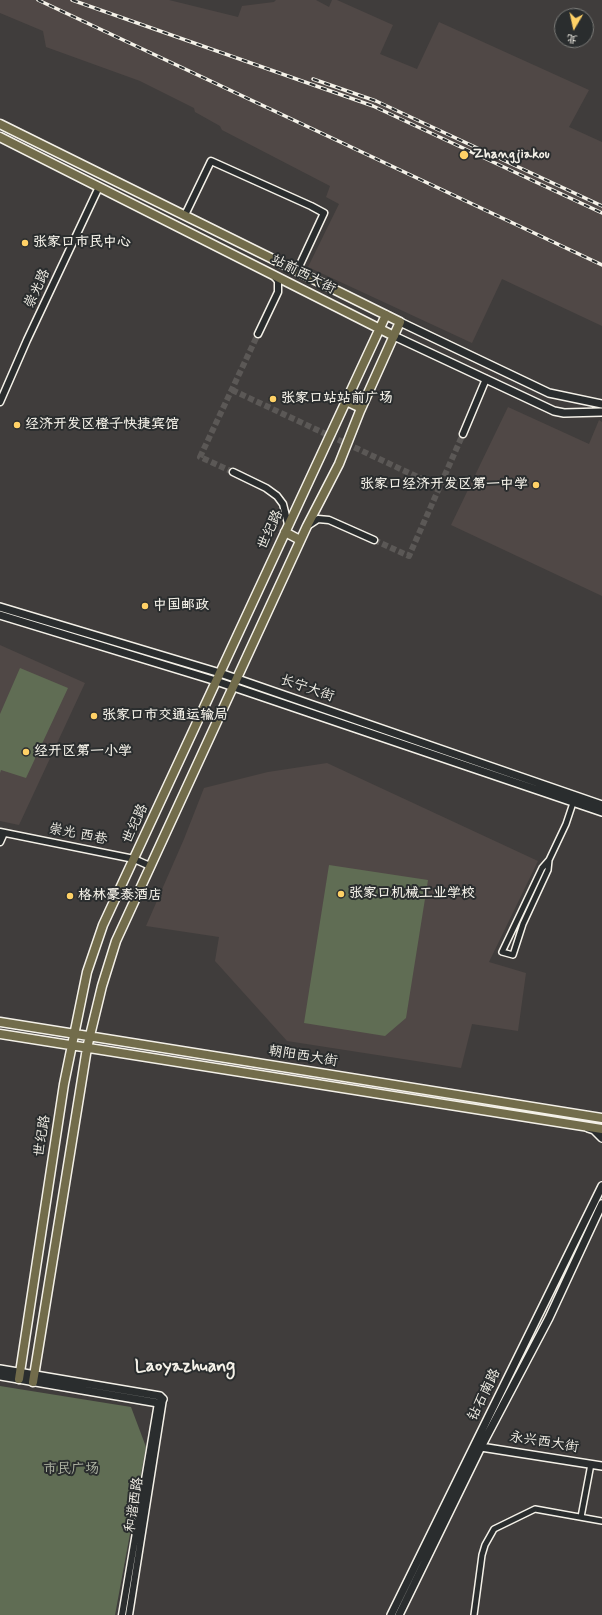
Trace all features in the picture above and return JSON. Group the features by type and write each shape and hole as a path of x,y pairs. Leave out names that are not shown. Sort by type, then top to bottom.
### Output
{"main road":[{"name":"站前西大街","path":"0,124 400,322 549,393 602,404"},
{"name":"站前西大街","path":"0,137 394,336 554,411 564,413 602,412"},
{"path":"226,252 232,239"},
{"name":"世纪路","path":"19,1376 71,1045 88,972 101,932 284,532 386,315"},
{"path":"34,1378 87,1048 116,941 304,531 339,464 361,408 400,322"},
{"path":"346,401 361,408"},
{"path":"284,532 300,540"},
{"name":"长宁大街","path":"0,607 218,677 602,812"},
{"name":"长宁大街","path":"0,615 218,677"},
{"name":"长宁大街","path":"234,683 602,805"},
{"name":"朝阳西大街","path":"0,1022 602,1118"},
{"name":"朝阳西大街","path":"0,1034 602,1129"},
{"path":"584,1115 602,1114"},
{"path":"583,1126 594,1130 602,1138"},
{"name":"钻石南路","path":"391,1615 602,1186"},
{"name":"钻石南路","path":"399,1615 482,1447 549,1318 602,1204"},
{"path":"0,1369 19,1376"},
{"path":"0,1376 34,1378 161,1401"},
{"name":"永兴西大街","path":"482,1447 602,1466"}],"street":[{"path":"185,215 211,161 311,206 324,213 297,271"},
{"name":"崇光路","path":"0,402 27,340 99,187"},
{"path":"258,334 278,292 278,281 272,274"},
{"path":"462,434 486,379"},
{"path":"233,472 266,488 277,496 283,504 288,524"},
{"path":"304,531 318,519 329,520 374,540"},
{"path":"549,860 548,870 523,924 513,955 502,952 542,868 549,860 566,824 573,802"},
{"path":"0,842 2,832"},
{"name":"崇光 西巷","path":"2,832 134,859 150,866"},
{"name":"和谐西路","path":"122,1615 161,1401"},
{"name":"和谐西路","path":"129,1615 161,1401"},
{"path":"581,1517 591,1464"},
{"path":"474,1615 482,1555 494,1529 535,1509 602,1521"}],"shaded area":[{"path":"0,0 169,0 238,17 242,6 274,2 276,0 316,0 329,7 332,0 337,0 393,25 380,54 417,69 439,22 589,90 569,127 602,142 602,326 502,279 472,343 308,267 339,204 326,197 330,186 222,130 220,126 195,112 194,108 140,81 46,47 43,31 0,13"},
{"name":"张家口经济开发区第一中学","path":"508,407 589,444 599,420 602,422 602,596 451,525"},
{"name":"经开区第一小学","path":"0,645 85,683 19,825 0,821"},
{"name":"张家口机械工业学校","path":"327,763 538,861 489,962 526,973 518,1031 472,1024 461,1068 287,1041 215,961 219,937 146,926 184,839 204,788 268,772"}],"green space":[{"path":"20,668 68,688 26,778 1,770 0,773 0,714"},
{"path":"329,865 428,880 406,1018 385,1036 304,1023"},
{"name":"市民广场","path":"0,1386 131,1407 146,1447 115,1615 0,1615"}],"tunnel":[{"path":"233,472 200,457 258,334"},
{"path":"232,390 439,487"},
{"path":"374,540 409,556 463,434"}],"railway":[{"path":"38,0 602,265"},
{"path":"72,0 373,106 602,213"},
{"path":"313,79 376,101 602,206"}],"place":[{"name":"Zhangjiakou","path":"464,155"},
{"name":"张家口市民中心","path":"25,243"},
{"name":"张家口站站前广场","path":"273,399"},
{"name":"经济开发区橙子快捷宾馆","path":"17,425"},
{"name":"张家口经济开发区第一中学","path":"536,485"},
{"name":"中国邮政","path":"145,606"},
{"name":"张家口市交通运输局","path":"94,716"},
{"name":"经开区第一小学","path":"26,752"},
{"name":"张家口机械工业学校","path":"341,894"},
{"name":"格林豪泰酒店","path":"70,896"}],"district":[{"name":"Laoyazhuang","path":"185,1367"}]}
